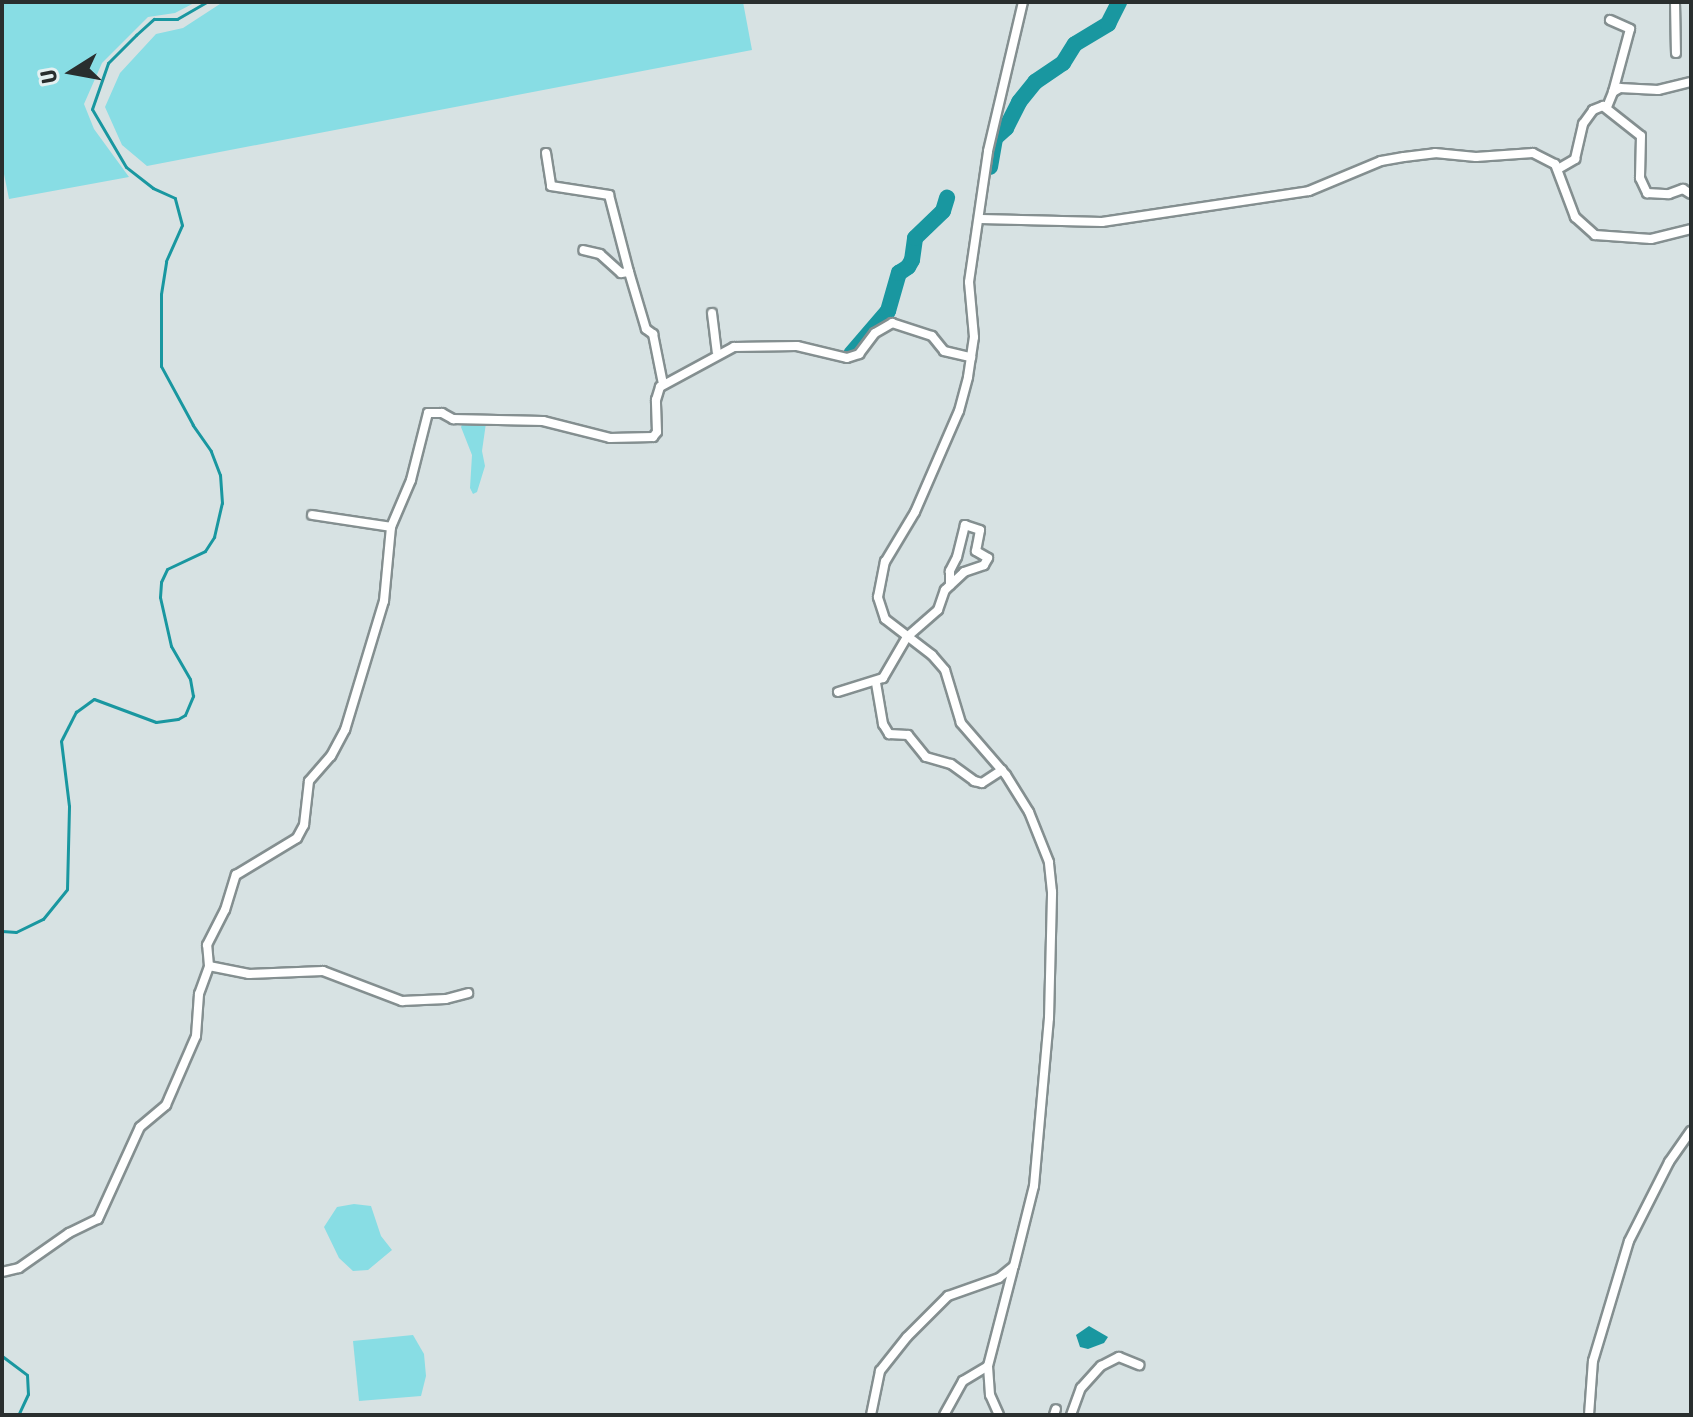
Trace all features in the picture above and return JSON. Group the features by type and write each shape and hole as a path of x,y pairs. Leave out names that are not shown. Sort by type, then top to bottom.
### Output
{"street":[{"path":"999,1415 990,1395 988,1366 1034,1186 1049,1018 1052,892 1045,847 1029,812 1002,770 961,723 945,670 882,615 880,582 885,562 915,512 959,411 974,337 969,282 981,219 988,151 1023,2"},
{"path":"1675,2 1676,53"},
{"path":"1607,107 1630,29 1610,20"},
{"path":"1613,92 1677,88 1691,82"},
{"path":"1558,169 1575,159 1583,124 1593,110 1607,107"},
{"path":"1607,107 1641,136 1640,178 1647,193 1669,194 1683,189 1691,194"},
{"path":"546,153 551,186 609,195 646,329 653,334 663,384"},
{"path":"981,219 1090,223 1309,191 1381,161 1435,153 1476,157 1533,153 1552,160 1575,217 1595,235 1651,239 1691,229"},
{"path":"583,250 600,254 621,273 629,272"},
{"path":"712,313 717,352"},
{"path":"2,1272 19,1268 104,1212 140,1127 162,1111 178,1082 196,1036 199,994 209,966 207,945 236,875 297,838 304,825 309,781 331,756 345,730 384,601 391,527 411,480 428,413 442,413 453,419 543,421 610,438 653,437 657,432 657,392 663,384 698,367 717,352 751,344 789,346 847,358 859,354 875,333 892,323 932,336 944,351 971,357"},
{"path":"312,515 391,527"},
{"path":"838,692 876,683 883,678 907,637 938,610 950,585 964,572 984,565 988,558 976,551 980,530 965,525 950,571 950,585"},
{"path":"876,683 883,724 889,734 908,735 926,757 951,764 974,781 982,783 1002,770"},
{"path":"209,966 249,974 323,971 402,1001 446,999 468,993"},
{"path":"1589,1415 1593,1361 1629,1241 1669,1162 1691,1131"},
{"path":"871,1415 880,1371 907,1337 948,1296 994,1281 1014,1266"},
{"path":"1071,1415 1081,1388 1101,1366 1119,1357 1139,1365"},
{"path":"944,1415 963,1381 988,1366"}],"shaded area":[{"path":"2,2 196,2 175,13 148,17 102,63 84,104 94,129 129,177 9,199 2,164"},
{"path":"223,2 743,2 752,50 147,166 122,145 105,107 120,73 156,34 183,28"},
{"path":"464,420 486,423 482,451 485,466 477,492 473,494 470,488 472,455 461,427"},
{"path":"354,1204 371,1206 381,1236 392,1250 368,1270 353,1271 339,1258 324,1227 337,1207"},
{"path":"1089,1326 1108,1337 1104,1343 1088,1349 1080,1347 1076,1335"},
{"path":"413,1335 424,1354 426,1376 421,1396 359,1401 353,1341"}],"waterway":[{"path":"2,931 16,932 43,919 67,889 69,806 61,741 76,712 94,699 156,722 178,719 185,715 193,696 190,679 171,646 160,597 161,582 167,569 205,551 214,537 222,503 220,475 211,451 161,366 161,294 166,261 182,225 175,198 153,188 126,167 92,109 108,63 136,35 154,19 177,19 206,2"},
{"path":"990,167 995,138 1006,128 1019,102 1035,82 1063,63 1075,44 1108,24 1119,2"},
{"path":"851,354 888,311 899,273 912,260 915,238 943,211 947,198"},
{"path":"2,1356 27,1375 28,1394 18,1415"}]}
